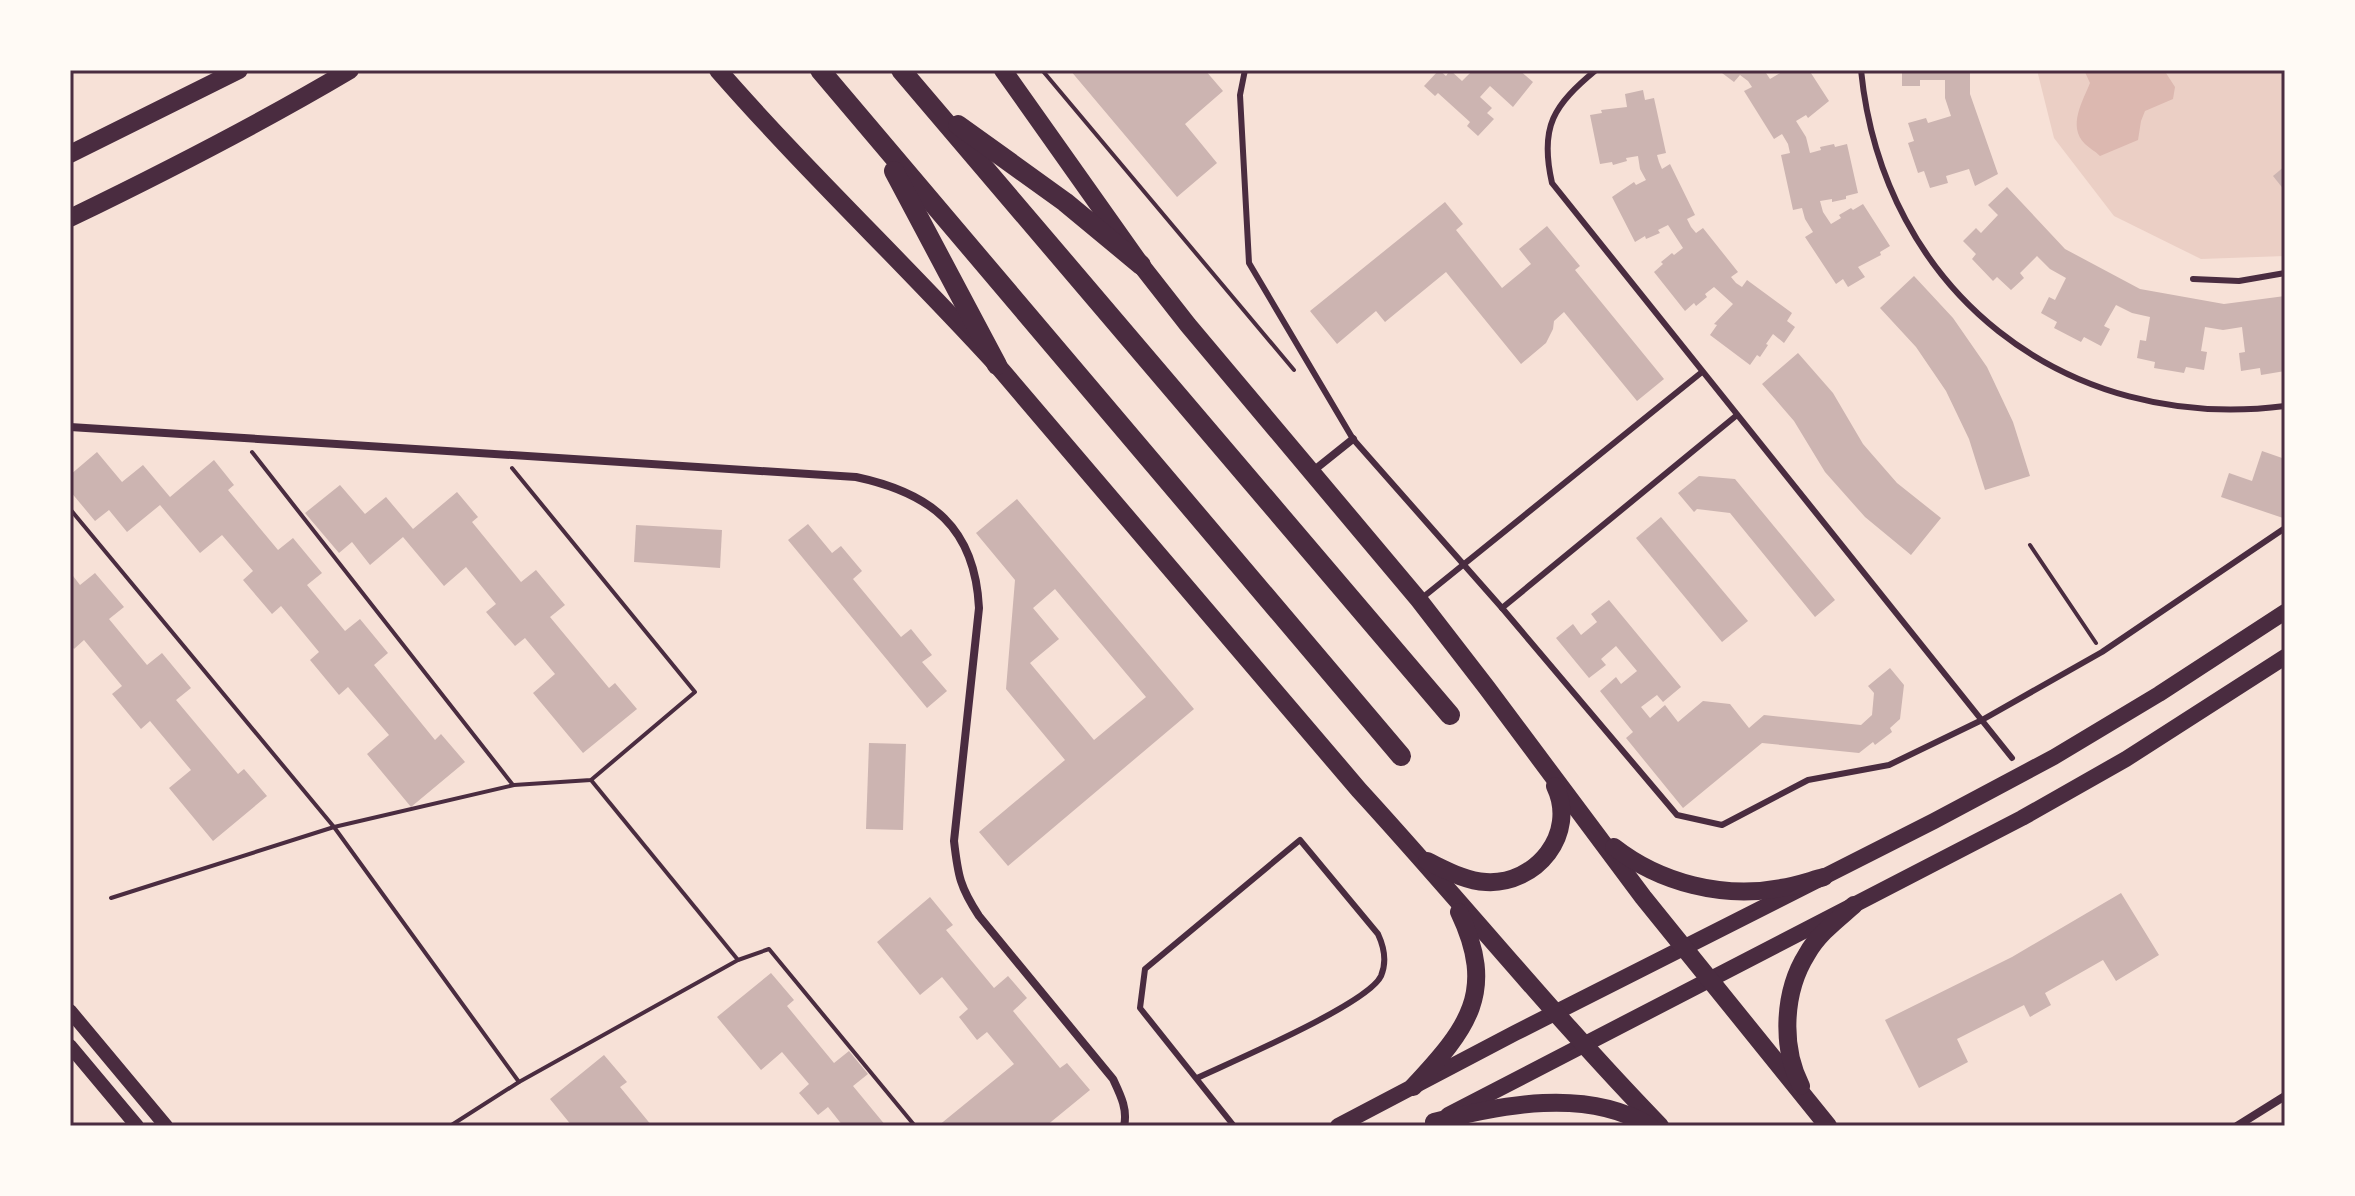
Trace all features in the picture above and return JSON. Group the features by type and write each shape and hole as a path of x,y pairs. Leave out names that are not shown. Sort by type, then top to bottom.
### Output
{"highway":[{"path":"820,70 1401,756"},
{"path":"901,70 1450,715"},
{"path":"916,88 958,124 1065,202 1141,265"},
{"path":"868,126 997,365"}],"main road":[{"path":"70,154 239,70"},
{"path":"70,218 249,128 350,70"},
{"path":"718,70 827,189 956,319 1359,790 1555,1013 1660,1126"},
{"path":"734,70 744,99"},
{"path":"1003,70 1141,265 1419,600 1684,948 1828,1126"},
{"path":"1338,1126 2054,757 2159,694 2285,612"},
{"path":"1430,1124 2022,818 2126,759 2285,657"},
{"path":"1421,858 1457,875 1483,882 1507,882 1537,866 1551,851 1562,818 1559,794 1545,765"},
{"path":"1587,822 1615,849 1639,866 1670,879 1704,887 1739,891 1779,889 1824,877"},
{"path":"1413,1087 1433,1066 1462,1026 1478,979 1469,934 1442,882"},
{"path":"1812,1107 1795,1075 1788,1042 1788,1014 1806,955 1823,932 1854,905"},
{"path":"1430,1124 1480,1111 1552,1104 1602,1108 1650,1126"}],"street":[{"path":"70,427 856,477 884,483 933,507 968,551 977,581 979,608 954,841 963,892 979,916 1113,1079 1124,1102 1124,1126"},
{"path":"1312,473 1353,439"},
{"path":"70,1011 166,1126"},
{"path":"70,1046 137,1126"},
{"path":"2237,1126 2285,1096"}],"lane":[{"path":"1245,70 1240,95 1249,263 1353,439 1502,608 1677,815 1722,825 1808,780 1889,765 1982,720 2102,652 2285,528"},
{"path":"1596,70 1569,93 1555,113 1547,147 1552,183 2012,758"},
{"path":"1861,70 1864,99 1878,157 1912,234 1956,291 2010,340 2072,377 2140,401 2212,410 2285,406"},
{"path":"2193,279 2239,281 2285,273"},
{"path":"1419,600 1702,372"},
{"path":"1502,608 1737,415"},
{"path":"1197,1078 1343,1007 1373,988 1381,976 1385,961 1378,934 1300,840 1145,969 1140,1008 1234,1126"}],"path":[{"path":"1042,70 1303,379"},
{"path":"240,438 514,785"},
{"path":"111,898 334,827 514,785 591,780 695,692 499,453"},
{"path":"70,509 334,827 519,1082"},
{"path":"2030,545 2102,652"},
{"path":"591,780 738,960"},
{"path":"450,1126 519,1082 738,960 769,949 915,1126"}],"shaded area":[{"path":"2037,70 2285,70 2285,256 2201,259 2114,216 2054,138"},
{"path":"2084,70 2164,70 2175,87 2173,99 2145,111 2138,140 2100,156 2085,144 2077,129 2078,114 2090,83"}],"building":[{"path":"1070,70 1205,70 1223,91 1185,124 1217,163 1177,197"},
{"path":"1439,70 1446,76 1450,70 1462,81 1473,70 1519,70 1533,82 1513,107 1490,86 1480,97 1492,108 1487,113 1494,119 1478,136 1467,126 1470,122 1438,93 1435,96 1424,86"},
{"path":"1718,70 1764,70 1770,79 1780,73 1778,70 1809,70 1829,101 1808,118 1806,115 1796,121 1806,137 1810,153 1821,150 1820,147 1847,144 1858,193 1832,202 1832,199 1820,201 1823,212 1831,224 1841,218 1839,215 1863,204 1890,246 1880,252 1881,255 1858,267 1865,277 1848,287 1843,279 1836,284 1805,237 1813,232 1802,208 1793,210 1781,155 1790,153 1788,144 1782,134 1774,139 1744,91 1752,87 1748,81 1740,75 1734,82"},
{"path":"1902,70 1970,70 1970,94 1998,174 1975,186 1969,169 1946,176 1948,183 1930,188 1924,171 1918,173 1908,143 1914,141 1908,123 1926,118 1928,123 1951,116 1945,98 1945,80 1920,80 1920,86 1902,86"},
{"path":"1643,90 1645,100 1654,98 1666,153 1657,155 1659,162 1662,169 1670,164 1695,215 1687,219 1691,227 1696,233 1703,228 1738,272 1731,277 1736,283 1742,287 1747,280 1792,313 1787,321 1795,327 1784,343 1773,334 1760,357 1757,355 1750,365 1710,335 1717,325 1714,324 1733,304 1714,287 1705,294 1707,297 1685,311 1654,272 1663,264 1661,262 1683,248 1668,225 1658,230 1660,233 1635,242 1612,197 1634,182 1636,185 1646,180 1638,156 1613,165 1612,162 1600,164 1590,115 1602,113 1601,110 1627,107 1625,94"},
{"path":"2285,166 2285,191 2273,176"},
{"path":"2007,187 2065,249 2140,289 2224,304 2285,296 2285,371 2261,375 2260,368 2241,371 2239,353 2245,352 2242,327 2223,330 2205,327 2201,351 2207,352 2204,370 2186,367 2184,373 2154,368 2155,362 2137,358 2140,340 2146,341 2150,317 2116,305 2104,326 2110,329 2101,346 2084,337 2081,342 2054,328 2057,322 2041,313 2049,297 2055,300 2066,278 2050,269 2037,256 2020,273 2024,278 2011,290 1997,277 1993,281 1972,259 1976,254 1963,241 1976,228 1981,233 1998,215 1988,205"},
{"path":"1445,202 1463,224 1456,230 1502,288 1531,264 1519,249 1547,226 1580,266 1575,270 1664,379 1637,401 1564,312 1554,321 1546,343 1521,364 1446,272 1385,322 1376,311 1337,344 1310,311"},
{"path":"1914,276 1953,318 1987,367 2013,422 2030,476 1985,490 1969,439 1946,391 1916,347 1880,308"},
{"path":"1798,353 1833,393 1863,444 1897,483 1941,518 1911,555 1865,517 1825,472 1794,421 1762,384"},
{"path":"2262,451 2285,459 2283,518 2221,497 2229,473 2252,481"},
{"path":"97,452 122,482 143,465 170,497 214,460 234,485 228,490 278,550 293,538 322,573 307,585 345,631 360,619 388,653 374,665 435,740 441,734 465,762 411,807 367,754 389,735 348,687 339,695 310,660 319,652 281,606 272,614 243,580 253,571 222,535 200,553 160,505 127,532 109,510 95,521 70,491 70,475"},
{"path":"1699,476 1735,479 1835,600 1815,617 1730,513 1697,509 1694,512 1678,493"},
{"path":"340,485 365,514 386,497 413,529 457,492 478,517 472,522 521,582 536,570 565,605 550,617 609,688 615,683 637,709 583,753 533,693 555,674 525,638 515,646 486,612 496,604 466,567 444,586 403,537 370,565 352,542 339,553 305,513"},
{"path":"1017,499 1194,709 1008,866 979,832 1065,760 1006,689 1015,580 976,533","holes":["1055,589 1146,697 1094,740 1030,663 1059,639 1033,608"]},
{"path":"1661,517 1748,621 1722,642 1636,538"},
{"path":"808,524 832,553 841,546 862,571 853,579 901,637 911,629 932,655 922,662 947,691 927,708 788,540"},
{"path":"636,525 722,530 720,568 634,562"},
{"path":"70,572 80,585 95,573 124,607 109,619 147,665 162,653 191,688 176,700 238,774 244,769 267,796 213,841 169,788 191,770 150,721 141,729 112,694 122,686 84,640 74,649 70,644"},
{"path":"1609,600 1681,687 1663,702 1657,695 1641,707 1650,718 1665,705 1678,722 1703,701 1730,704 1749,728 1764,715 1861,725 1872,715 1874,693 1868,686 1890,668 1904,685 1900,719 1890,728 1892,732 1859,753 1762,743 1683,808 1626,738 1633,732 1600,691 1616,677 1621,684 1637,671 1616,646 1601,659 1606,665 1589,678 1556,638 1573,624 1581,635 1597,622 1591,614"},
{"path":"869,743 906,744 903,830 866,829"},
{"path":"2121,893 2159,955 2116,981 2103,960 2045,993 2051,1005 2030,1017 2024,1005 1957,1039 1968,1062 1919,1088 1885,1020 2012,957"},
{"path":"930,897 953,925 946,930 994,988 1008,976 1027,998 1013,1011 1060,1068 1067,1063 1090,1090 1046,1126 938,1126 1014,1064 987,1032 977,1040 959,1017 968,1009 942,977 920,995 877,942"},
{"path":"771,973 794,1000 787,1006 834,1063 849,1051 868,1074 853,1086 886,1126 843,1126 828,1107 818,1115 799,1093 809,1084 782,1052 761,1070 717,1017"},
{"path":"604,1055 627,1082 620,1087 652,1126 572,1126 550,1099"}]}
